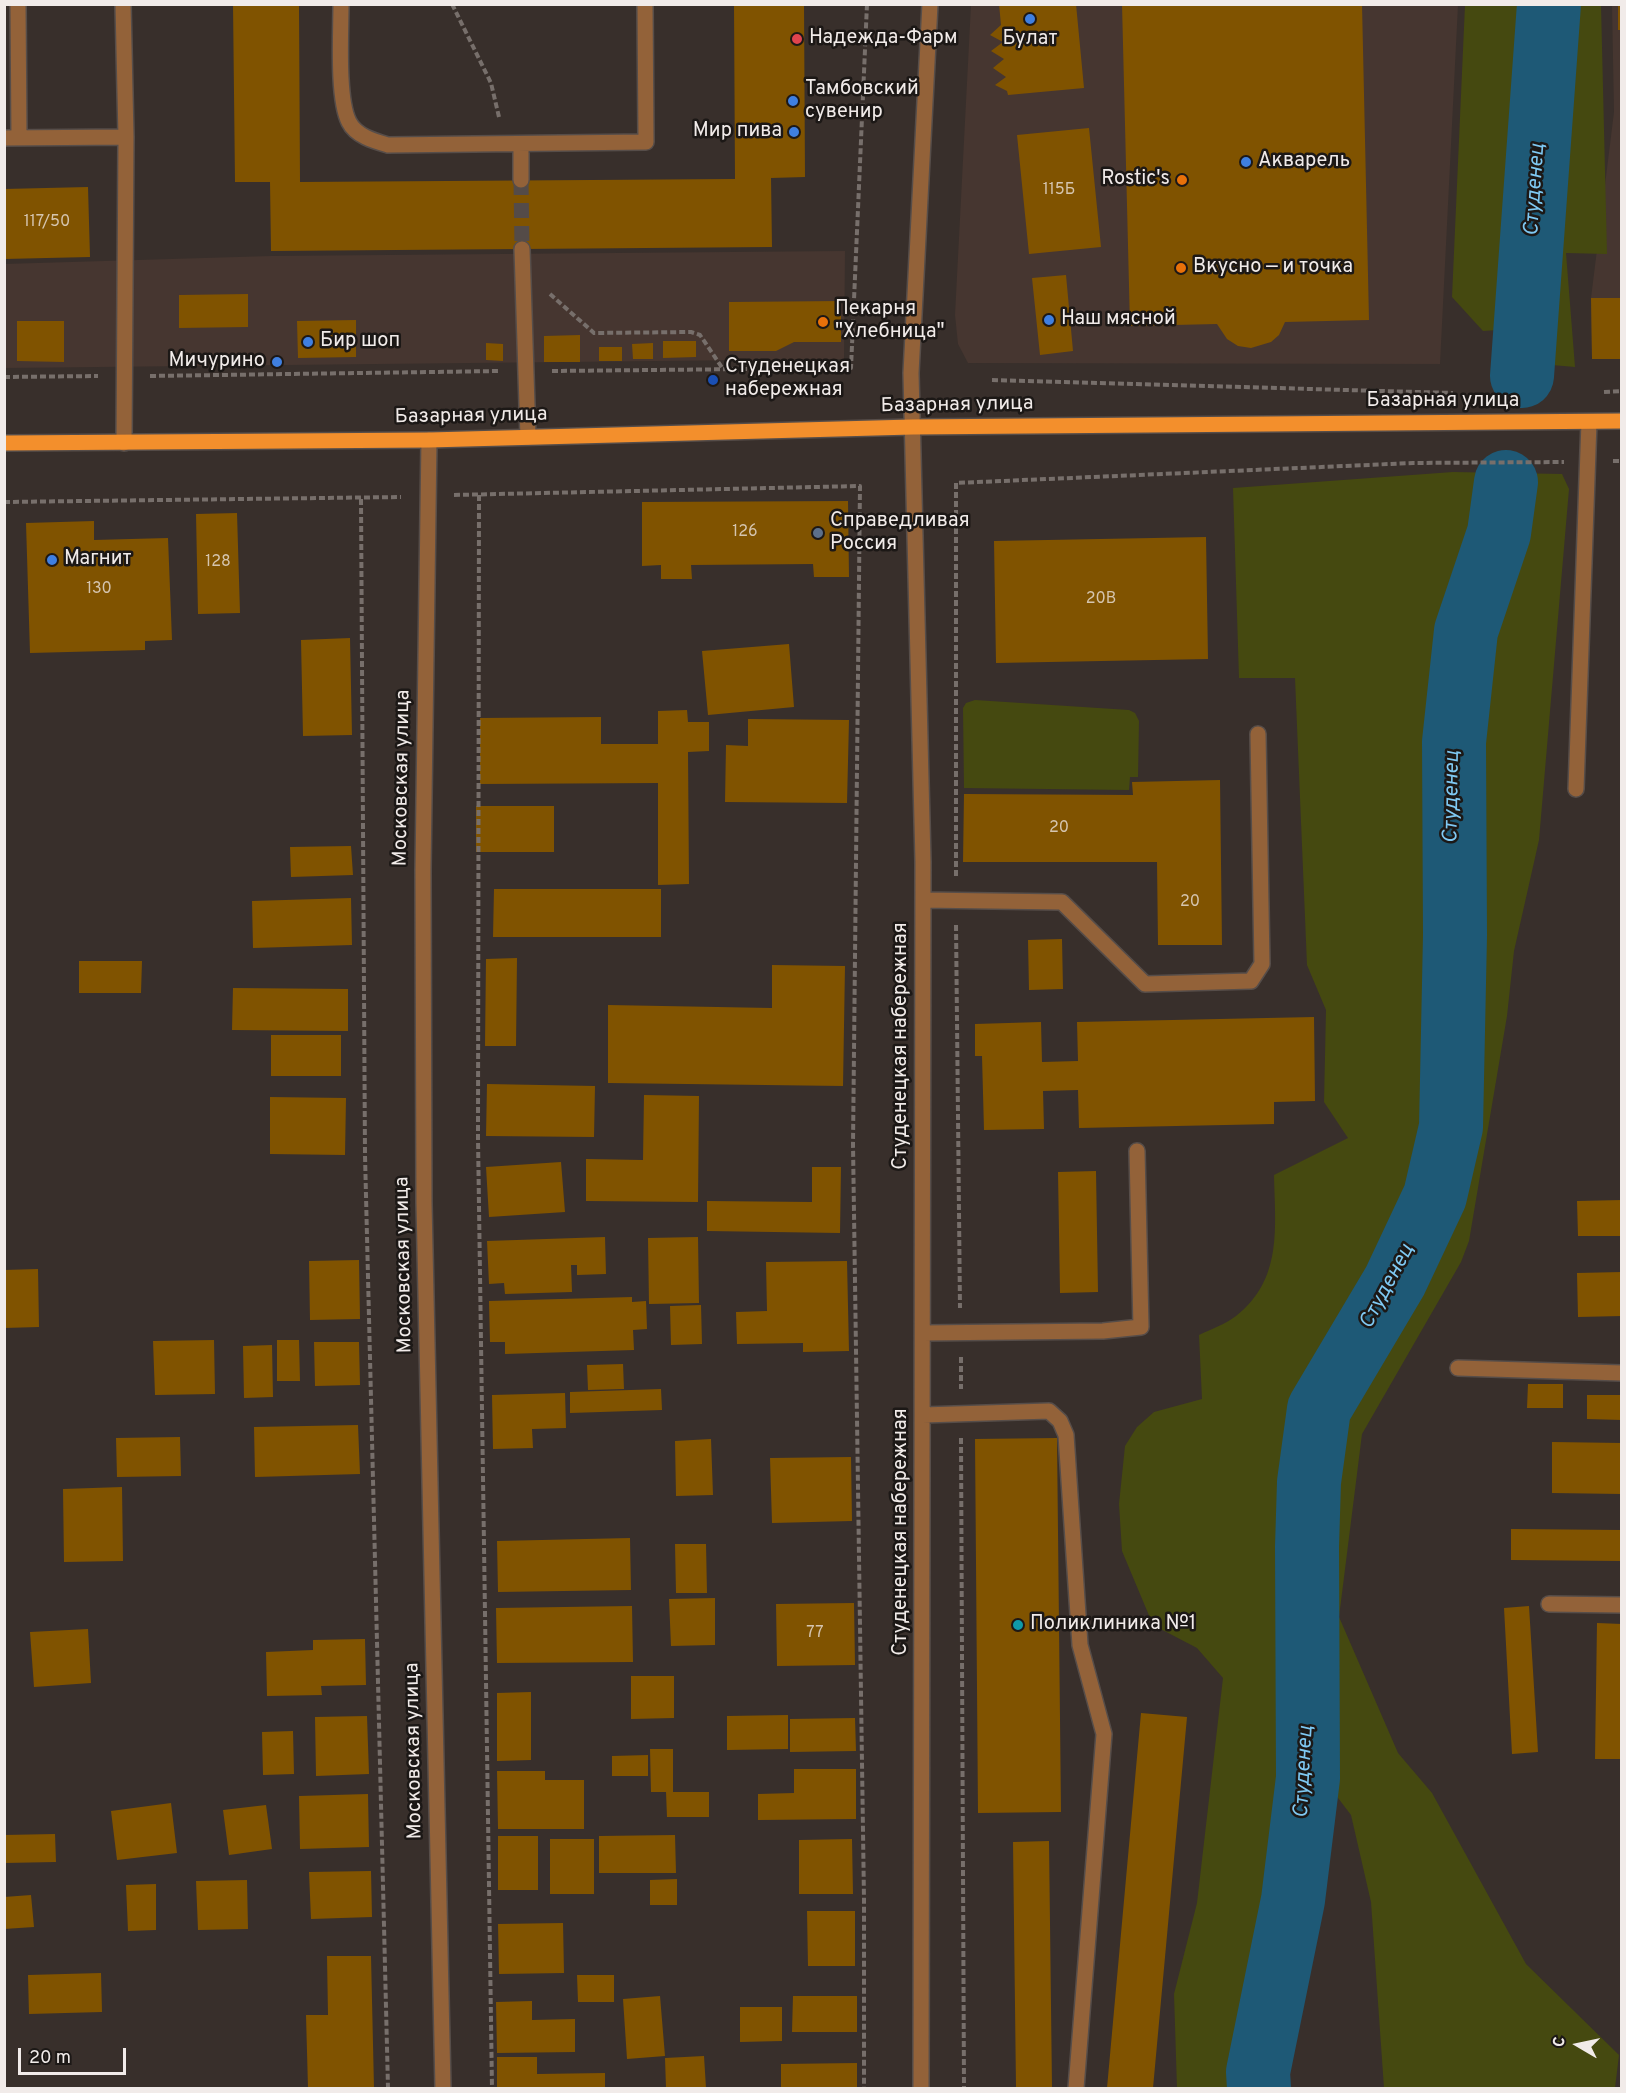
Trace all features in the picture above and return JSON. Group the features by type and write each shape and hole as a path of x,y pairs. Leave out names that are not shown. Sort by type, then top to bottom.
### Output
{"main road":[{"name":"Базарная улица","path":"4,443 429,440 912,427 1622,421"}],"street":[{"path":"18,4 12,138 126,137"},
{"path":"123,4 126,137 124,442"},
{"path":"341,4 343,97 349,122 368,140 388,145 646,142 645,4"},
{"name":"Студенецкая набережная","path":"921,2088 923,900 911,373 930,4"},
{"path":"521,145 521,180"},
{"path":"522,249 528,437"},
{"path":"1576,789 1588,422"},
{"name":"Московская улица","path":"429,440 423,870 424,1203 443,2088"},
{"path":"923,900 1062,902 1145,984 1251,981 1262,964 1258,734"},
{"path":"922,1333 1141,1327 1137,1151"},
{"path":"1458,1368 1622,1372"},
{"path":"923,1415 1049,1411 1060,1421 1066,1435 1080,1645 1104,1734 1076,2088"},
{"path":"1549,1604 1622,1605"}],"path":[{"path":"452,4 491,83 506,145"},
{"path":"4,377 851,368 867,4"},
{"path":"523,270 594,333 691,332 700,335 724,369"},
{"path":"992,380 1459,393"},
{"path":"1602,392 1622,391"},
{"path":"964,2088 956,901 956,483 1413,463 1622,461"},
{"path":"492,2088 478,1138 479,495 860,486 853,1144 864,1900 864,2088"},
{"path":"4,502 361,499 365,1155 388,2088"}],"shaded area":[{"path":"971,5 1458,5 1440,364 968,363 958,344 955,315"},
{"path":"1612,5 1621,5 1621,359 1592,359 1591,298 1614,112"},
{"path":"845,251 844,359 5,368 4,264 271,256"}],"green space":[{"path":"1465,5 1601,5 1607,254 1566,253 1575,367 1552,365 1545,327 1483,331 1452,297"},
{"path":"1453,472 1562,474 1569,489 1539,840 1514,951 1507,1016 1469,1241 1461,1262 1362,1434 1339,1617 1398,1753 1432,1793 1526,1964 1619,2055 1615,2088 1384,2088 1371,1902 1351,1815 1322,1777 1296,1786 1280,1811 1248,2088 1177,2088 1174,1994 1197,1903 1223,1678 1197,1648 1153,1625 1122,1551 1119,1504 1125,1446 1137,1427 1154,1412 1202,1399 1199,1335 1236,1316 1262,1286 1269,1269 1275,1233 1274,1175 1348,1138 1324,1102 1326,1010 1307,965 1295,678 1239,678 1233,488"},
{"path":"975,700 1129,710 1135,713 1139,721 1138,777 1130,777 1129,790 964,788 963,708 966,703"}],"building":[{"path":"233,4 299,4 300,182 735,179 734,4 804,4 805,177 771,178 772,247 271,251 270,182 235,182"},
{"path":"999,4 1076,4 1084,88 1008,95 1007,91 995,85 1006,77 993,68 1004,59 991,51 1003,42 990,35 1001,25"},
{"name":"Акварель","path":"1122,4 1362,4 1369,320 1285,322 1279,335 1271,342 1251,348 1238,346 1227,339 1217,324 1130,326"},
{"path":"1618,4 1622,4 1622,30 1618,30"},
{"path":"1089,128 1101,247 1029,254 1017,135"},
{"path":"88,187 90,257 4,259 4,189"},
{"path":"1066,275 1073,351 1040,355 1032,278"},
{"path":"248,294 248,327 179,328 179,295"},
{"path":"1591,298 1622,298 1622,359 1592,359"},
{"path":"841,301 841,342 794,342 776,351 729,351 729,302"},
{"path":"356,320 356,357 298,358 297,321"},
{"path":"17,321 64,321 64,362 17,361"},
{"path":"580,335 580,362 544,362 544,336"},
{"path":"663,341 696,341 696,357 663,358"},
{"path":"486,343 503,344 503,361 486,360"},
{"path":"653,343 653,359 633,359 632,344"},
{"path":"599,347 622,347 622,361 599,361"},
{"path":"848,501 849,577 814,577 813,564 691,565 692,579 661,579 661,565 642,566 642,502"},
{"path":"237,513 240,613 198,614 196,514"},
{"path":"94,521 94,540 168,538 172,640 145,641 145,650 30,653 26,523"},
{"path":"1206,537 1208,659 996,663 994,541"},
{"path":"350,638 352,735 303,736 301,640"},
{"path":"789,644 794,707 708,715 702,651"},
{"path":"687,710 688,722 709,722 709,751 688,752 689,884 658,885 658,783 480,784 480,718 601,717 601,744 658,744 658,711"},
{"path":"748,719 849,720 847,803 725,802 726,745 748,746"},
{"path":"1220,780 1222,945 1158,945 1157,862 963,862 964,794 1133,795 1132,782"},
{"path":"476,806 554,806 554,852 476,852"},
{"path":"351,846 353,875 291,877 290,847"},
{"path":"494,889 661,889 661,937 493,937"},
{"path":"351,898 352,945 253,948 252,901"},
{"path":"1062,939 1063,989 1029,990 1028,940"},
{"path":"517,958 516,1046 485,1046 486,959"},
{"path":"79,961 142,961 141,993 79,993"},
{"path":"772,965 845,966 843,1086 608,1083 608,1005 772,1008"},
{"path":"233,988 348,989 348,1031 232,1030"},
{"path":"1314,1017 1315,1101 1274,1102 1274,1124 1079,1128 1078,1090 1043,1091 1044,1129 984,1130 982,1056 975,1056 975,1024 1041,1022 1042,1062 1078,1061 1077,1022"},
{"path":"271,1035 341,1035 341,1076 271,1076"},
{"path":"487,1084 595,1086 594,1137 486,1136"},
{"path":"644,1095 699,1096 698,1202 586,1201 586,1159 643,1160"},
{"path":"270,1097 346,1098 345,1155 270,1154"},
{"path":"561,1162 565,1212 489,1217 486,1167"},
{"path":"812,1167 841,1167 840,1233 707,1231 707,1201 812,1202"},
{"path":"1096,1171 1098,1292 1060,1293 1058,1172"},
{"path":"1622,1200 1622,1236 1578,1236 1577,1201"},
{"path":"605,1237 606,1274 577,1275 577,1265 571,1265 572,1292 505,1294 504,1283 489,1284 487,1241"},
{"path":"698,1237 699,1303 649,1304 648,1238"},
{"path":"359,1260 360,1319 310,1320 309,1261"},
{"path":"847,1261 849,1351 803,1352 803,1343 737,1344 736,1312 767,1311 766,1262"},
{"path":"38,1269 39,1327 4,1328 4,1270"},
{"path":"1622,1272 1622,1316 1578,1317 1577,1273"},
{"path":"632,1297 632,1302 646,1301 647,1329 633,1330 634,1350 505,1354 505,1342 490,1342 489,1301"},
{"path":"701,1305 702,1344 671,1345 670,1306"},
{"path":"214,1340 215,1394 155,1395 153,1341"},
{"path":"277,1340 299,1340 300,1381 277,1381"},
{"path":"314,1342 359,1342 360,1385 315,1386"},
{"path":"272,1345 273,1397 244,1398 243,1346"},
{"path":"623,1364 624,1389 588,1390 587,1365"},
{"path":"1528,1384 1563,1384 1563,1408 1527,1408"},
{"path":"661,1389 662,1410 570,1413 570,1392"},
{"path":"565,1393 566,1428 532,1429 533,1448 493,1449 492,1395"},
{"path":"1587,1395 1622,1395 1622,1420 1587,1419"},
{"path":"358,1425 360,1474 255,1477 254,1427"},
{"path":"180,1437 181,1476 117,1477 116,1438"},
{"name":"Поликлиника №1","path":"1057,1438 1061,1812 978,1813 975,1439"},
{"path":"711,1439 713,1495 676,1496 675,1441"},
{"path":"1552,1442 1622,1443 1622,1494 1552,1493"},
{"path":"851,1457 852,1521 772,1523 770,1458"},
{"path":"122,1487 123,1561 64,1562 63,1489"},
{"path":"1511,1529 1622,1530 1622,1561 1511,1560"},
{"path":"630,1538 631,1590 498,1592 497,1541"},
{"path":"675,1544 706,1544 707,1593 676,1593"},
{"path":"715,1598 715,1645 671,1646 669,1599"},
{"path":"854,1603 855,1665 777,1666 776,1604"},
{"path":"632,1606 633,1662 497,1663 496,1608"},
{"path":"1529,1606 1538,1752 1512,1754 1504,1608"},
{"path":"1597,1623 1622,1624 1622,1759 1595,1759"},
{"path":"88,1629 91,1683 34,1687 30,1632"},
{"path":"365,1639 366,1685 321,1686 322,1695 267,1696 266,1652 313,1650 313,1640"},
{"path":"631,1676 674,1676 674,1718 631,1719"},
{"path":"531,1692 531,1760 497,1761 497,1693"},
{"path":"1141,1713 1187,1717 1153,2088 1107,2088"},
{"path":"788,1715 788,1749 727,1750 727,1716"},
{"path":"367,1716 369,1774 316,1776 315,1717"},
{"path":"855,1718 856,1751 790,1752 790,1719"},
{"path":"293,1731 294,1774 263,1775 262,1732"},
{"path":"650,1749 673,1749 673,1792 709,1792 709,1817 667,1817 666,1792 651,1792"},
{"path":"648,1755 648,1776 612,1776 612,1756"},
{"path":"794,1769 856,1769 856,1819 758,1820 758,1794 794,1793"},
{"path":"497,1771 545,1771 545,1780 584,1780 584,1829 498,1829"},
{"path":"368,1794 369,1847 300,1849 299,1796"},
{"path":"171,1803 177,1853 117,1860 111,1811"},
{"path":"266,1805 272,1849 229,1855 223,1810"},
{"path":"55,1834 56,1862 4,1863 4,1835"},
{"path":"675,1835 676,1873 599,1873 599,1836"},
{"path":"498,1836 538,1836 538,1890 498,1890"},
{"path":"550,1839 594,1839 594,1894 550,1894"},
{"path":"852,1839 853,1894 799,1894 799,1840"},
{"path":"1049,1841 1052,2088 1016,2088 1013,1842"},
{"path":"371,1871 372,1917 311,1919 309,1872"},
{"path":"677,1879 677,1905 650,1905 650,1880"},
{"path":"247,1880 248,1929 198,1930 196,1881"},
{"path":"156,1884 156,1930 128,1931 126,1885"},
{"path":"31,1895 34,1927 4,1929 4,1897"},
{"path":"807,1911 855,1911 855,1966 808,1966"},
{"path":"563,1923 564,1973 499,1974 498,1924"},
{"path":"327,1956 371,1956 374,2088 308,2088 306,2015 328,2015"},
{"path":"101,1973 102,2012 29,2014 28,1975"},
{"path":"577,1975 614,1975 614,2002 578,2002"},
{"path":"660,1996 665,2056 627,2059 623,1999"},
{"path":"793,1996 857,1996 857,2032 792,2032"},
{"path":"532,2001 532,2020 575,2019 575,2052 497,2053 496,2002"},
{"path":"740,2007 782,2007 782,2041 740,2042"},
{"path":"704,2056 706,2088 666,2088 665,2058"},
{"path":"497,2057 537,2057 537,2074 605,2073 605,2088 497,2088"},
{"path":"857,2063 857,2088 781,2088 781,2064"}],"waterway":[{"name":"Студенец","path":"1522,376 1549,4"},
{"name":"Студенец","path":"1259,2088 1258,2072 1293,1900 1308,1778 1307,1547 1309,1482 1319,1409 1395,1281 1435,1196 1451,1127 1455,935 1454,742 1466,631 1499,533 1506,482"}],"tunnel":[{"path":"521,180 522,249"}],"place":[{"name":"Булат","path":"1030,19"},
{"name":"Надежда-Фарм","path":"797,39"},
{"name":"Тамбовский сувенир","path":"793,101"},
{"name":"Мир пива","path":"794,132"},
{"name":"Акварель","path":"1246,162"},
{"name":"Rostic's","path":"1182,180"},
{"name":"Вкусно — и точка","path":"1181,268"},
{"name":"Наш мясной","path":"1049,320"},
{"name":"Пекарня \"Хлебница\"","path":"823,322"},
{"name":"Бир шоп","path":"308,342"},
{"name":"Мичурино","path":"277,362"},
{"name":"Студенецкая набережная","path":"713,380"},
{"name":"Справедливая Россия","path":"818,533"},
{"name":"Магнит","path":"52,560"},
{"name":"Поликлиника №1","path":"1018,1625"}]}
